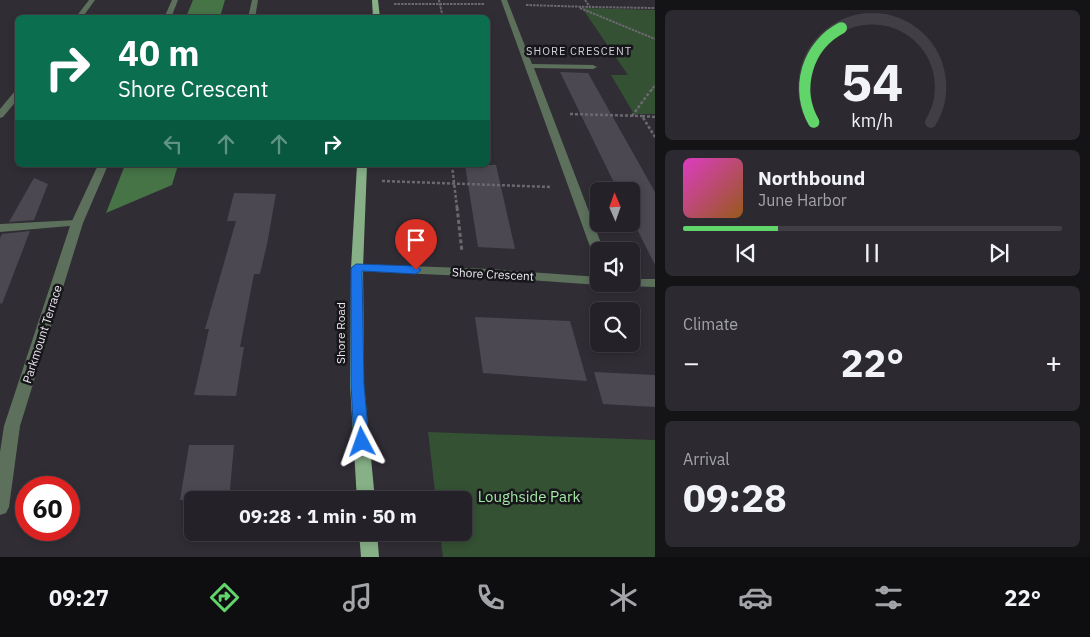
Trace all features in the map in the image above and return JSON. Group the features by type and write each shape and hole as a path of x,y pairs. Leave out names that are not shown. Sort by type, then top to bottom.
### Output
{"main road":[{"path":"376,2 377,15"},
{"name":"Shore Road","path":"362,167 356,268 358,384 365,491"},
{"path":"369,541 370,557"}],"street":[{"path":"80,15 92,0"},
{"path":"168,15 175,0"},
{"path":"252,15 255,0"},
{"path":"505,2 594,242"},
{"path":"529,66 593,67"},
{"path":"0,115 15,97"},
{"name":"Parkmount Terrace","path":"0,507 6,427 78,222 102,167"},
{"path":"0,228 78,222"},
{"name":"Shore Crescent","path":"356,268 465,272 590,280"},
{"path":"640,283 655,283"}],"path":[{"path":"439,0 442,15"},
{"path":"585,0 590,7"},
{"path":"376,2 440,4 505,2 578,7 655,8"},
{"path":"578,7 655,39"},
{"path":"632,116 655,86"},
{"path":"547,113 655,117"},
{"path":"642,116 655,137"},
{"path":"452,167 465,272"},
{"path":"362,180 574,187"}],"green space":[{"path":"193,0 225,0 221,15 187,15"},
{"path":"582,8 655,10 655,114 634,114 611,75 628,75"},
{"path":"124,167 177,167 172,185 106,213"},
{"name":"Loughside Park","path":"428,432 655,440 655,557 443,557 441,541 472,541 472,491 435,491"}],"building":[{"path":"560,72 588,73 655,192 655,265 638,232 640,182 614,182"},
{"path":"490,165 496,165 515,249 478,247 465,167 490,167"},
{"path":"34,178 48,184 34,220 9,222"},
{"path":"234,193 276,194 267,244 260,274 254,274 240,347 244,347 236,396 194,395 209,329 205,329 236,221 227,221"},
{"path":"30,231 2,304 0,303 0,238 2,234"},
{"path":"475,317 570,321 587,381 483,373"},
{"path":"594,372 655,375 655,407 603,404"},
{"path":"189,445 234,445 230,491 184,491 184,500 180,500"}],"district":[{"name":"SHORE CRESCENT","path":"579,51"}],"route":[{"path":"362,442 358,384 356,268 416,270"}]}
